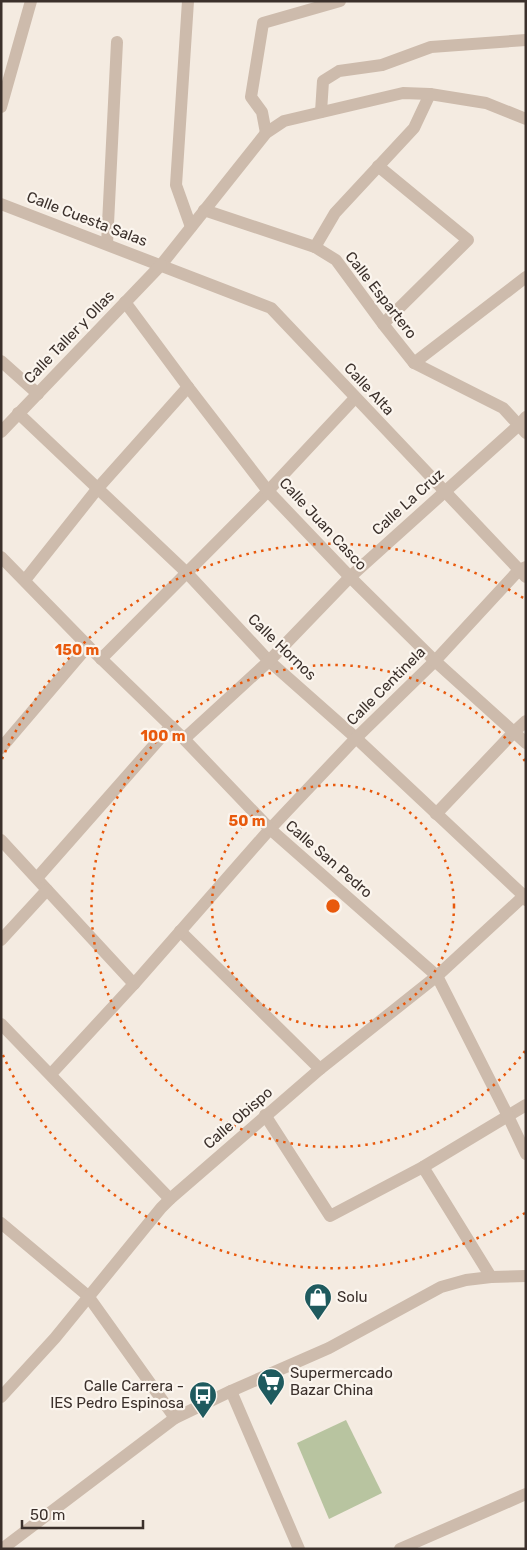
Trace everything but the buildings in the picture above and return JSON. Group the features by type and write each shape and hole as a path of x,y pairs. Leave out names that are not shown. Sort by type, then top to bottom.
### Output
{"street":[{"path":"1,107 31,1"},
{"path":"188,1 176,186 191,227"},
{"path":"340,1 263,23 251,97 262,112 266,133 284,122 402,93 430,94 486,104 526,119"},
{"path":"321,112 323,81 339,71 382,65 430,47 526,40"},
{"path":"107,244 117,42"},
{"path":"316,247 335,213 414,128 430,94"},
{"name":"Calle Taller y Ollas","path":"1,432 161,265 266,133"},
{"path":"378,166 468,240 383,324"},
{"name":"Calle Cuesta Salas","path":"1,204 161,265"},
{"name":"Calle Espartero","path":"204,210 316,247 336,260 414,363 503,408 524,425"},
{"name":"Calle Alta","path":"161,265 271,308 444,491 523,571"},
{"path":"414,363 526,277"},
{"name":"Calle Juan Casco","path":"126,302 268,491 350,577 435,660 526,743"},
{"path":"1,361 38,394"},
{"path":"24,580 98,488 188,387"},
{"path":"101,658 268,491 355,398"},
{"name":"Calle Hornos","path":"18,413 187,573 269,660 356,738 525,897"},
{"name":"Calle La Cruz","path":"184,739 269,660 350,577 444,491 524,425"},
{"name":"Calle San Pedro","path":"1,557 88,646 184,739 270,829 437,976 526,1154"},
{"name":"Calle Centinela","path":"51,1074 134,984 270,829 356,738 523,571"},
{"path":"1,748 88,646"},
{"path":"436,814 514,732 526,722"},
{"path":"37,878 171,726"},
{"path":"1,840 134,984"},
{"path":"1,940 47,890"},
{"name":"Calle Obispo","path":"1,1397 55,1338 170,1199 320,1069 437,976 525,897"},
{"path":"180,931 320,1069"},
{"path":"1,1024 170,1199"},
{"path":"265,1115 330,1216 423,1166 526,1105"},
{"path":"423,1166 491,1277"},
{"path":"1,1223 88,1296 175,1418"},
{"path":"2,1549 175,1418 329,1348 441,1286 460,1281 491,1277 526,1276"},
{"path":"231,1391 299,1549"},
{"path":"400,1549 526,1494"}],"green space":[{"path":"346,1420 382,1493 329,1519 297,1443"}],"place":[{"name":"Solu","path":"318,1321"},
{"name":"Supermercado Bazar China","path":"271,1406"},
{"name":"Calle Carrera - IES Pedro Espinosa","path":"203,1419"}]}
